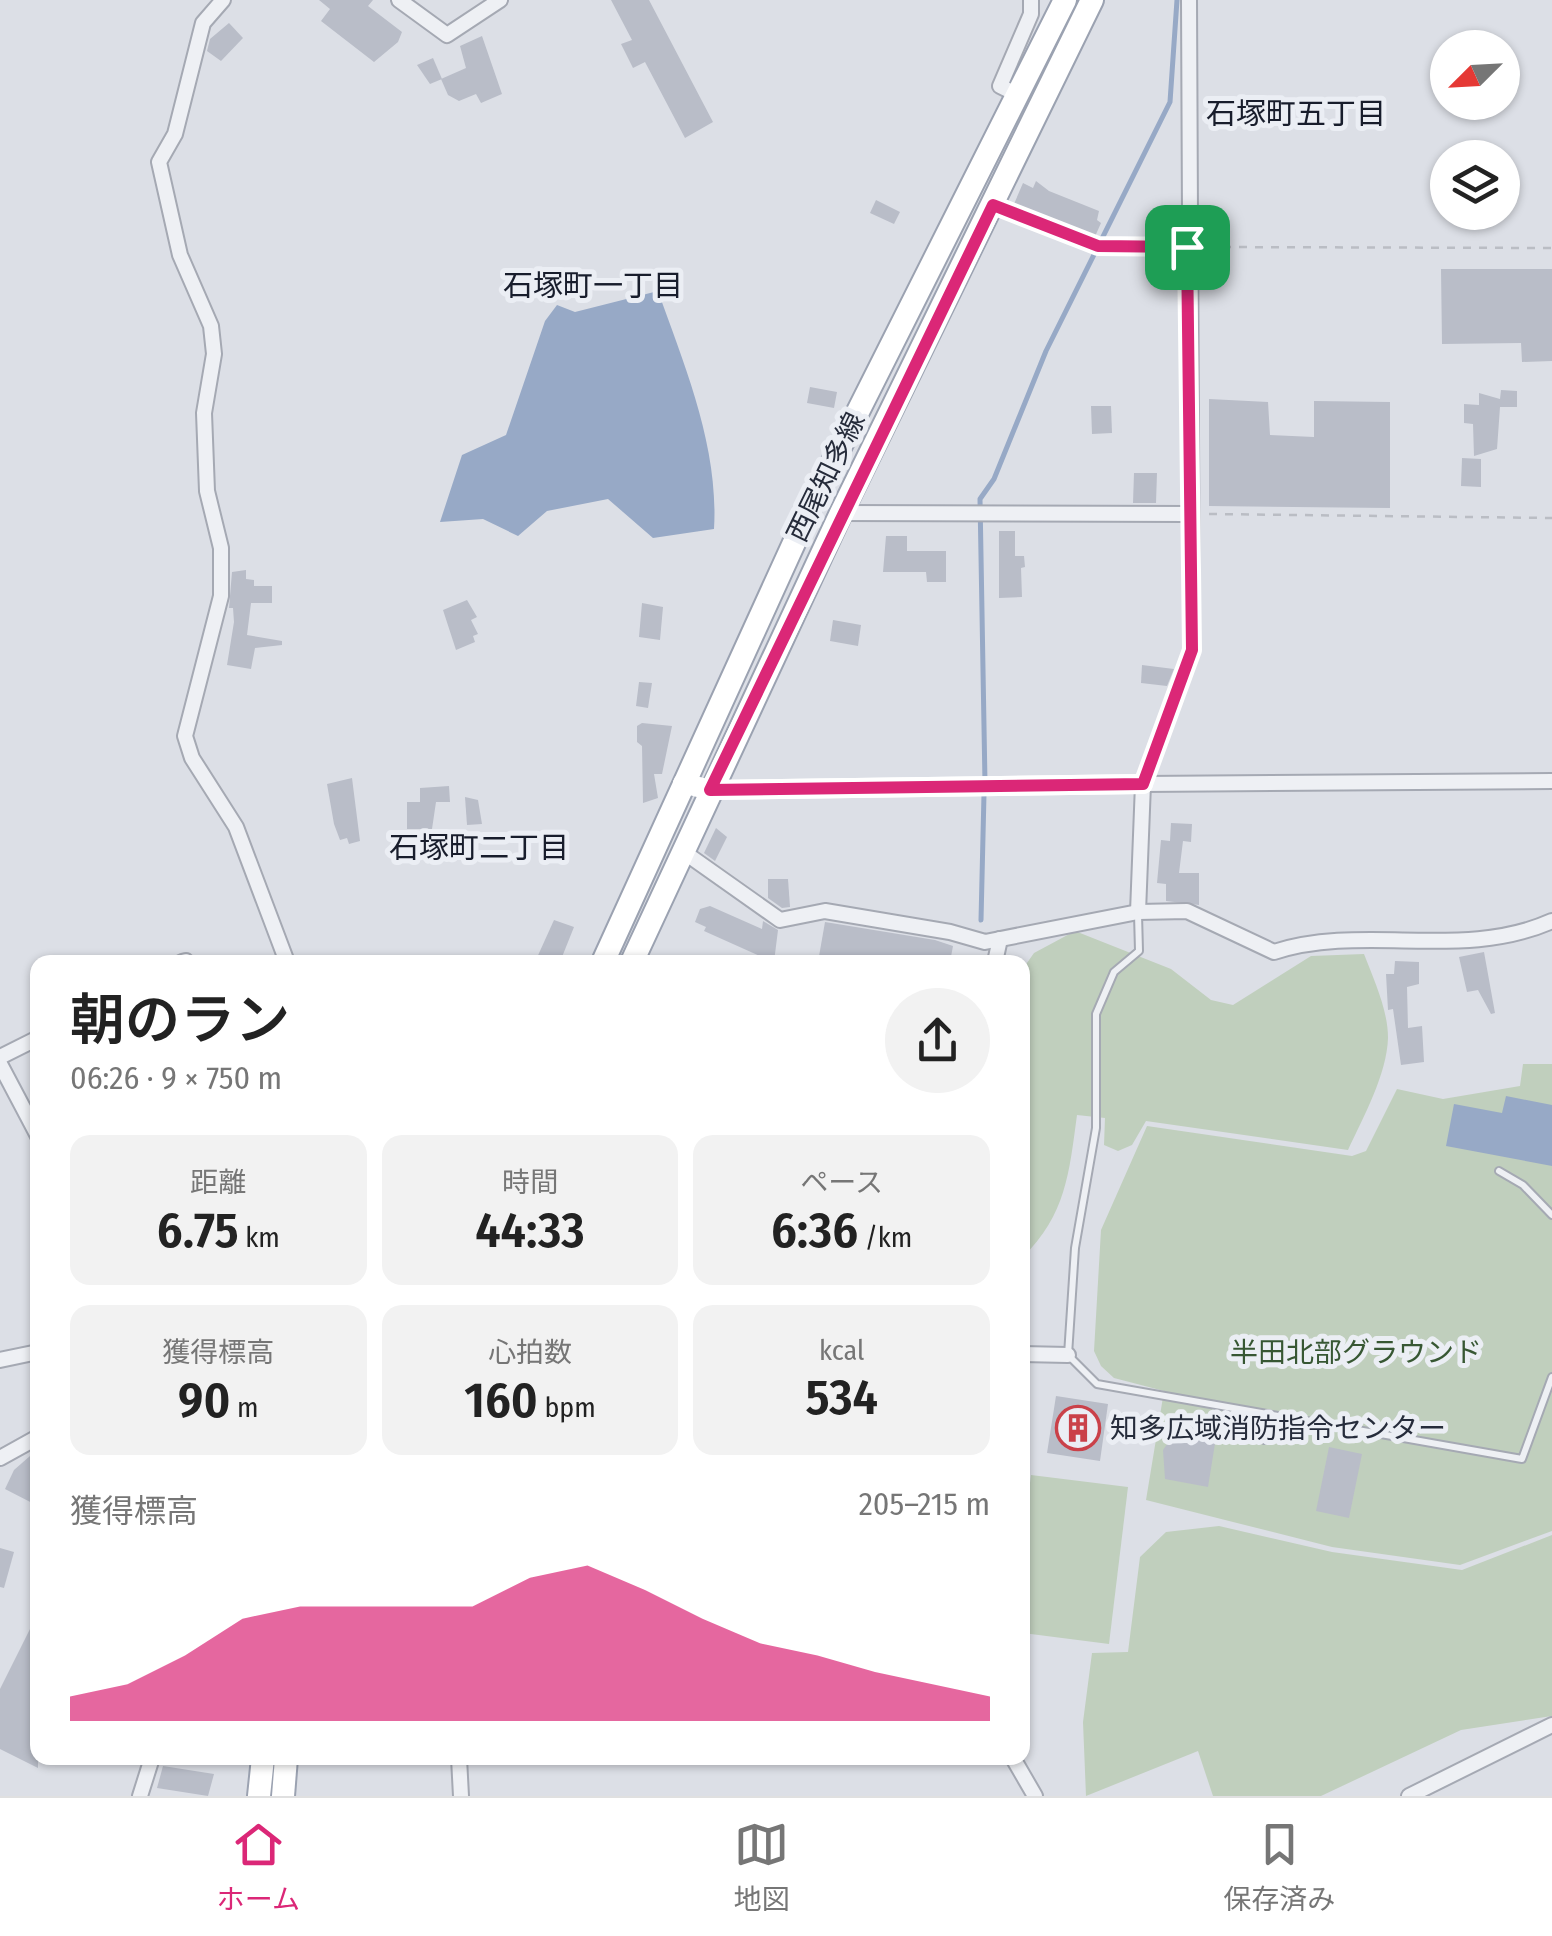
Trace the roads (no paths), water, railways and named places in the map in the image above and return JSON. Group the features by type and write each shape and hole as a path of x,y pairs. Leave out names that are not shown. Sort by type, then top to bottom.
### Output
{"main road":[{"name":"西尾知多線","path":"606,955 814,500 1065,0"},
{"name":"西尾知多線","path":"635,955 841,513 1092,0"},
{"path":"259,1796 262,1765"},
{"path":"283,1796 285,1765"}],"street":[{"path":"224,0 203,23 175,134 159,162 180,254 211,326 214,354 204,413 208,491 220,548 221,596 185,736 192,758 236,826 284,955"},
{"path":"400,0 446,35 500,0"},
{"path":"1020,96 1000,86 1031,14 1031,0"},
{"path":"1138,912 1143,784 1192,650 1187,247 1189,0"},
{"path":"841,513 1189,514"},
{"path":"682,783 710,790 1552,781"},
{"path":"681,850 780,920 825,911 950,932 985,942 1138,912 1187,911 1274,952 1302,944 1340,941 1438,944 1532,930 1552,922"},
{"path":"997,955 1000,940"},
{"path":"30,1043 0,1061 30,1120"},
{"path":"0,1360 30,1354"},
{"path":"1030,1354 1068,1355"},
{"path":"0,1458 30,1442"},
{"path":"1409,1796 1552,1726"},
{"path":"140,1796 150,1765"},
{"path":"459,1765 461,1796"},
{"path":"1017,1765 1035,1796"}],"lane":[{"path":"1138,912 1139,951 1114,972 1096,1014 1096,1128 1075,1248 1068,1355 1098,1384 1522,1459 1552,1377"},
{"path":"1499,1171 1523,1185 1552,1215"},
{"path":"1264,1440 1267,1414"}],"water":[{"path":"658,291 706,438 714,529 653,538 608,499 547,511 518,536 483,519 440,522 462,455 506,435 545,321 557,305 575,312"},
{"path":"1506,1096 1552,1105 1552,1166 1446,1146 1454,1104 1502,1113"}],"waterway":[{"path":"985,783 980,499 994,479 1046,351 1170,102 1177,0"},
{"path":"981,920 984,794"}],"place":[{"name":"知多広域消防指令センター","path":"1078,1428"}],"district":[{"name":"石塚町五丁目","path":"1296,114"},
{"name":"石塚町一丁目","path":"593,286"},
{"name":"石塚町二丁目","path":"479,848"}],"park label":[{"name":"半田北部グラウンド","path":"1356,1352"}]}
